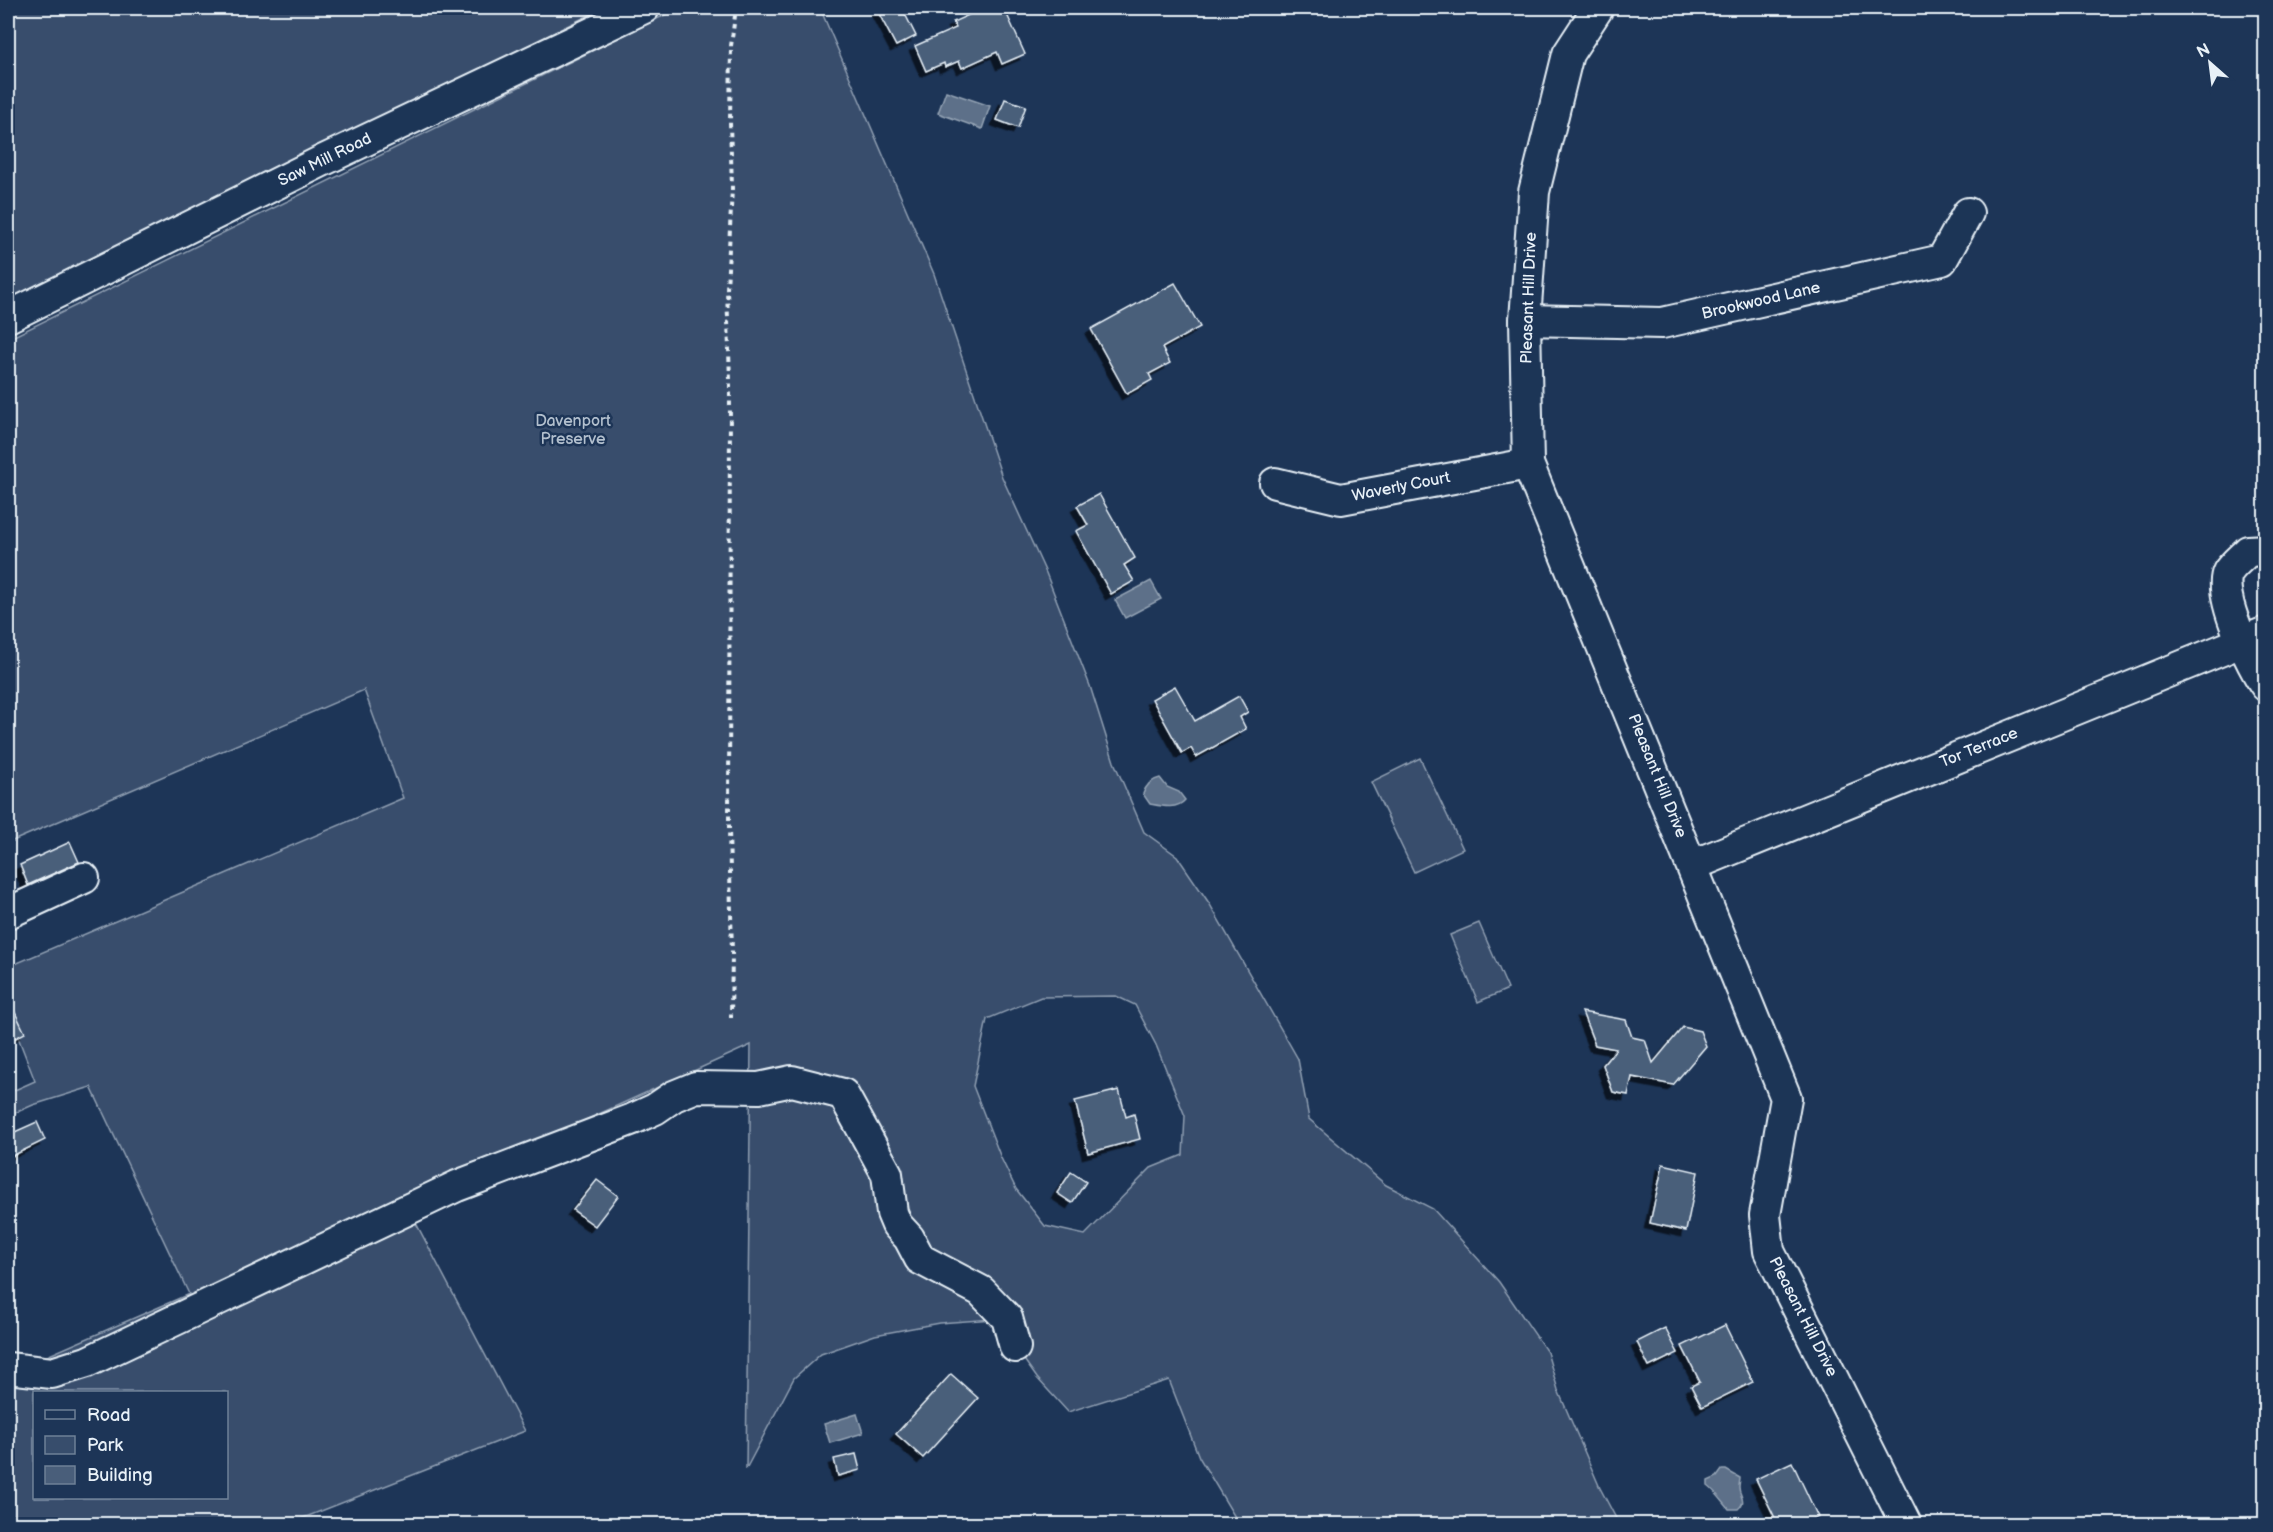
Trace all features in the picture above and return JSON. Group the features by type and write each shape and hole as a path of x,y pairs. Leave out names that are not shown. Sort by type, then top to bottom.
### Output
{"street":[{"name":"Saw Mill Road","path":"8,317 324,160 644,8"},
{"name":"Pleasant Hill Drive","path":"1598,8 1568,54 1534,192 1525,320 1528,464 1786,1098 1765,1215 1769,1251 1906,1524"},
{"name":"Brookwood Lane","path":"1525,320 1662,323 1942,261 1968,213"},
{"name":"Waverly Court","path":"1275,483 1341,499 1528,464"},
{"path":"2265,550 2248,552 2228,572 2225,595 2254,637 2255,672 2265,686"},
{"name":"Tor Terrace","path":"1693,865 2254,637"},
{"path":"8,913 84,878"},
{"path":"8,1368 52,1373 87,1362 457,1186 633,1119 655,1109 674,1096 696,1087 759,1088 792,1082 843,1094 887,1174 892,1213 897,1225 909,1238 920,1259 981,1291 1007,1318 1015,1347"}],"path":[{"path":"731,1018 730,381 727,289 732,188 731,46 735,8"}],"green space":[{"path":"8,8 603,8 8,304"},
{"name":"Davenport Preserve","path":"679,8 820,8 934,274 1002,477 1046,573 1090,686 1114,762 1144,832 1177,856 1209,903 1298,1059 1309,1119 1386,1185 1433,1209 1499,1282 1547,1352 1558,1390 1600,1488 1619,1524 1239,1524 1199,1457 1169,1380 1068,1412 1037,1378 1015,1347 1007,1318 939,1323 875,1335 821,1354 794,1378 746,1469 751,1045 405,1202 525,1431 288,1524 8,1524 8,1373 189,1294 91,1087 33,1105 8,1116 8,1093 35,1081 8,1011 8,967 403,798 364,690 8,843 8,339","holes":["1116,996 1135,1005 1156,1045 1185,1116 1183,1155 1151,1168 1085,1235 1045,1226 1016,1189 1001,1158 973,1086 987,1019 1041,997"]},
{"path":"1420,758 1463,849 1414,872 1371,782"},
{"path":"1479,923 1508,989 1478,1002 1450,935"}],"shaded area":[{"path":"946,91 990,106 982,129 938,113"},
{"path":"1151,581 1161,599 1125,618 1115,600"},
{"path":"1160,778 1167,787 1179,792 1185,800 1182,803 1173,806 1150,804 1143,794 1144,791 1151,782"},
{"path":"857,1414 863,1433 830,1443 824,1424"},
{"path":"1722,1470 1740,1478 1739,1490 1743,1501 1738,1509 1729,1509 1708,1486 1708,1481 1717,1477"}],"building":[{"path":"876,8 902,8 916,36 896,46"},
{"path":"984,8 1004,8 1025,54 1002,64 997,52 962,68 959,61 945,67 944,63 926,71 915,46 956,28 953,22"},
{"path":"1005,99 1026,106 1018,128 997,120"},
{"path":"1175,283 1200,327 1162,348 1170,363 1149,374 1152,380 1127,394 1091,329"},
{"path":"1099,494 1135,558 1124,565 1134,581 1111,594 1076,531 1088,525 1077,506"},
{"path":"1175,686 1195,721 1239,696 1248,712 1240,717 1246,729 1196,757 1191,748 1182,753 1152,699"},
{"path":"70,842 79,862 28,885 20,865"},
{"path":"8,998 25,1033 8,1042"},
{"path":"1582,1012 1626,1020 1632,1037 1645,1040 1653,1063 1683,1027 1700,1031 1706,1046 1673,1085 1632,1077 1628,1095 1613,1092 1603,1065 1616,1049 1595,1045"},
{"path":"1119,1090 1126,1117 1134,1114 1140,1139 1088,1153 1075,1101"},
{"path":"37,1122 45,1140 8,1158 8,1135"},
{"path":"1663,1164 1698,1172 1686,1231 1650,1223"},
{"path":"1071,1172 1086,1182 1072,1203 1057,1193"},
{"path":"597,1180 618,1196 595,1226 573,1210"},
{"path":"1725,1325 1753,1382 1702,1407 1691,1386 1700,1382 1682,1346"},
{"path":"1665,1328 1678,1353 1649,1367 1637,1342"},
{"path":"951,1374 978,1398 923,1458 896,1434"},
{"path":"856,1454 860,1470 838,1476 834,1459"},
{"path":"1792,1462 1818,1517 1802,1524 1778,1524 1756,1479"}]}
